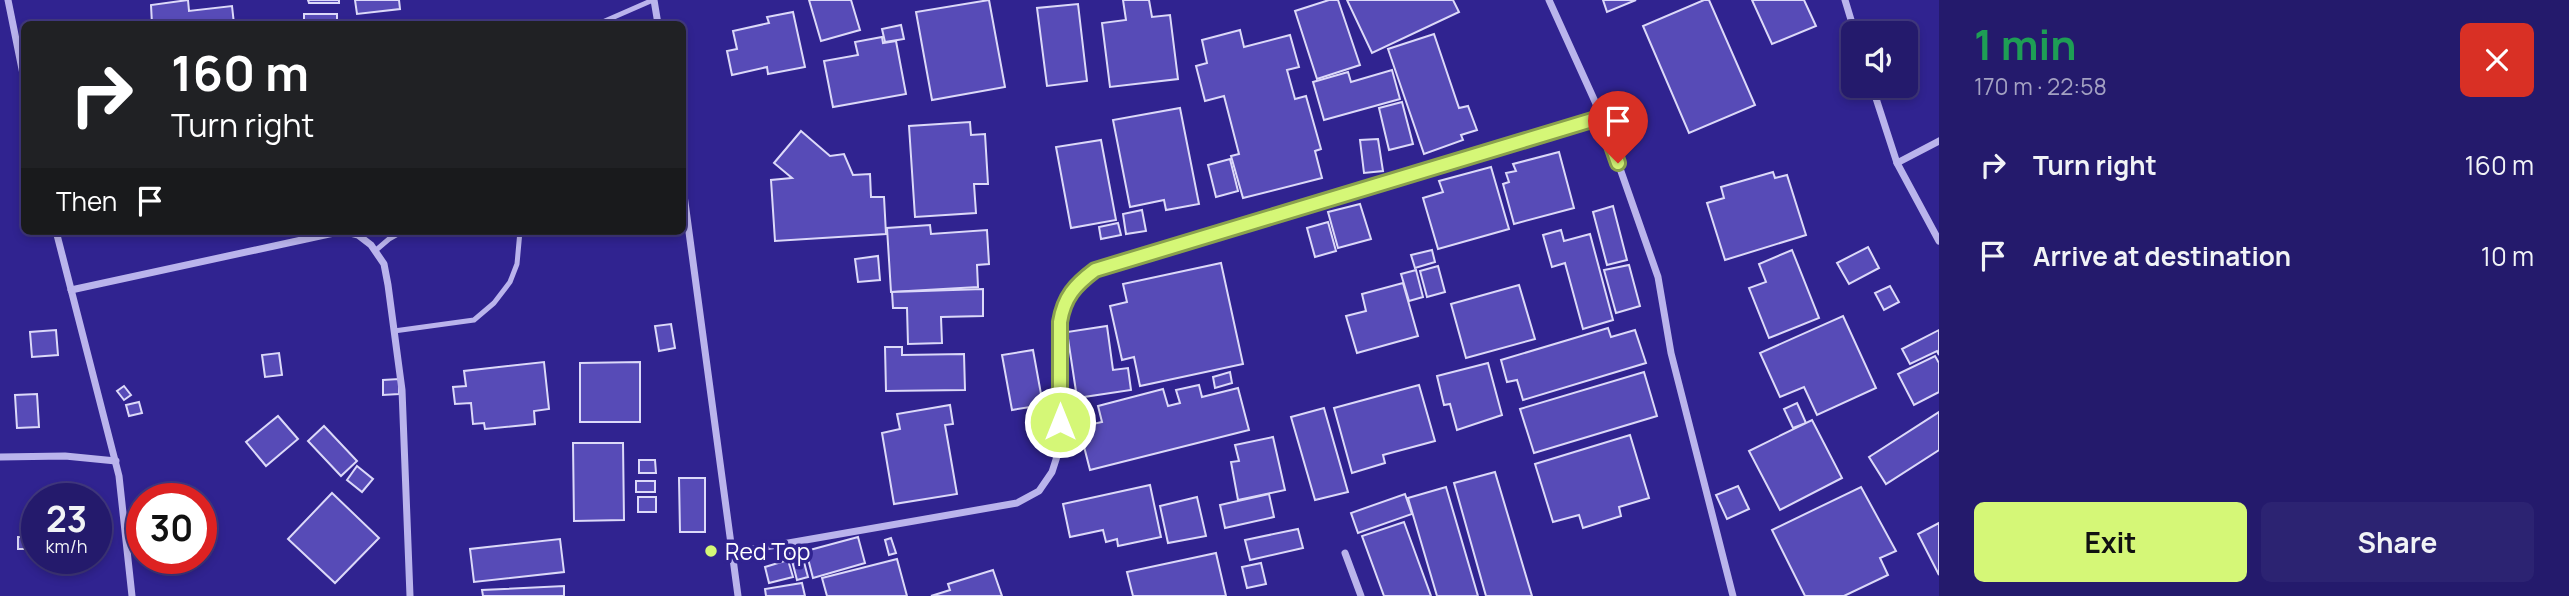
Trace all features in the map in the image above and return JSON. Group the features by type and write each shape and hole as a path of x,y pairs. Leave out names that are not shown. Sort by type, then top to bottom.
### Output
{"street":[{"path":"8,0 21,64"},
{"path":"654,0 658,21"},
{"path":"1549,0 1602,117 1658,277 1671,353 1733,596"},
{"path":"1845,0 1851,21"},
{"path":"1876,98 1897,163 1939,241"},
{"path":"731,553 1017,503 1040,491 1052,472 1060,447 1062,309 1070,292 1095,270 1602,117"},
{"path":"1897,163 1939,141"},
{"path":"686,209 738,596"},
{"path":"57,235 120,476 132,596"},
{"path":"71,289 325,235"},
{"path":"358,235 371,245 384,264 394,331 402,390 410,596"},
{"path":"0,457 65,456 116,461"},
{"path":"1345,553 1361,596"}],"lane":[{"path":"605,21 654,0"},
{"path":"375,251 396,235"},
{"path":"394,331 474,320 494,303 510,282 517,264 520,235"}],"building":[{"path":"188,0 189,11 232,6 234,21 152,21 151,5"},
{"path":"308,0 339,0 339,3 309,3"},
{"path":"355,0 399,0 400,9 357,14"},
{"path":"809,0 851,0 860,30 821,41"},
{"path":"989,0 1005,87 932,100 916,12"},
{"path":"1123,0 1149,0 1152,17 1170,15 1178,79 1110,87 1102,23 1126,20"},
{"path":"1329,0 1338,0 1360,65 1317,79 1295,11"},
{"path":"1347,0 1453,0 1459,12 1372,53"},
{"path":"1603,0 1636,0 1607,12"},
{"path":"1709,0 1755,105 1689,133 1643,26"},
{"path":"1752,0 1804,0 1816,26 1772,44"},
{"path":"1078,4 1087,81 1047,86 1037,8"},
{"path":"793,12 805,67 768,74 767,67 732,75 727,51 737,49 733,31 769,23 767,17"},
{"path":"304,14 337,14 337,21 304,21"},
{"path":"901,25 904,39 885,42 882,29"},
{"path":"1240,30 1244,47 1290,35 1299,67 1287,70 1295,99 1306,96 1321,149 1315,151 1322,178 1243,198 1231,156 1239,154 1224,96 1205,101 1196,66 1207,63 1202,40"},
{"path":"1434,34 1459,108 1468,106 1477,130 1461,135 1463,140 1424,154 1388,49"},
{"path":"882,37 883,43 896,41 906,94 833,107 824,61 858,55 855,42"},
{"path":"1392,70 1400,99 1324,120 1313,82 1348,72 1351,82"},
{"path":"1402,102 1413,144 1389,150 1379,108"},
{"path":"1180,108 1199,204 1166,210 1164,200 1130,207 1113,120"},
{"path":"970,122 971,135 985,134 988,184 974,184 976,213 915,217 909,126"},
{"path":"801,131 830,156 844,154 853,175 870,174 871,197 884,197 886,234 775,241 771,180 792,178 774,163"},
{"path":"1378,139 1383,171 1364,173 1360,140"},
{"path":"1101,140 1116,220 1071,228 1056,147"},
{"path":"1559,152 1574,208 1514,224 1503,184 1509,182 1506,173 1516,171 1513,164"},
{"path":"1230,159 1238,191 1216,197 1208,165"},
{"path":"1491,167 1509,229 1438,249 1423,198 1443,192 1439,181"},
{"path":"1773,172 1775,178 1787,175 1806,235 1725,260 1707,203 1724,198 1721,187"},
{"path":"1360,204 1371,239 1338,248 1328,212"},
{"path":"1613,206 1627,260 1607,265 1593,212"},
{"path":"1142,210 1146,231 1126,234 1123,214"},
{"path":"1328,222 1336,251 1315,257 1307,228"},
{"path":"1118,223 1121,235 1101,239 1099,227"},
{"path":"930,225 931,234 987,230 989,264 977,265 978,287 891,292 887,228"},
{"path":"1561,230 1564,241 1590,234 1613,320 1583,329 1565,263 1552,267 1543,235"},
{"path":"1868,247 1879,268 1849,284 1837,263"},
{"path":"1432,250 1435,262 1415,268 1411,255"},
{"path":"1792,250 1819,318 1769,338 1749,288 1766,282 1759,264"},
{"path":"878,256 880,280 858,282 855,259"},
{"path":"1221,263 1243,364 1140,386 1134,357 1122,360 1110,306 1127,302 1123,284"},
{"path":"1629,265 1640,306 1616,313 1604,270"},
{"path":"1438,266 1445,292 1427,297 1420,271"},
{"path":"1416,270 1423,297 1409,301 1401,274"},
{"path":"1403,283 1418,336 1357,353 1346,316 1366,311 1362,294"},
{"path":"1519,285 1535,339 1466,358 1451,304"},
{"path":"1890,286 1899,302 1884,310 1875,293"},
{"path":"983,289 983,316 941,317 942,343 908,344 907,308 893,308 892,292"},
{"path":"1843,316 1876,388 1817,415 1804,387 1780,397 1760,353"},
{"path":"671,324 675,348 659,351 655,326"},
{"path":"1107,326 1113,370 1128,368 1131,390 1077,398 1067,332"},
{"path":"1608,328 1611,337 1635,330 1646,363 1523,400 1517,380 1507,382 1501,360"},
{"path":"56,330 58,355 32,357 30,332"},
{"path":"1939,330 1939,355 1937,351 1910,364 1902,349"},
{"path":"885,347 902,347 902,355 964,354 965,390 886,391"},
{"path":"1033,350 1043,405 1012,410 1002,355"},
{"path":"279,353 282,375 265,377 262,355"},
{"path":"1935,356 1939,363 1939,392 1914,405 1898,374"},
{"path":"544,362 549,409 534,411 535,424 485,429 484,423 473,424 471,403 455,404 453,387 466,386 464,371"},
{"path":"640,362 640,422 580,422 580,363"},
{"path":"1488,363 1502,415 1457,430 1450,404 1444,405 1437,376"},
{"path":"1230,372 1232,383 1215,388 1213,377"},
{"path":"1644,372 1657,416 1534,453 1520,409"},
{"path":"399,379 399,394 383,395 383,380"},
{"path":"1199,385 1202,397 1238,388 1249,430 1090,470 1079,427 1102,422 1098,406 1163,389 1168,406 1180,403 1176,390"},
{"path":"1419,385 1435,441 1383,455 1385,463 1352,473 1334,408"},
{"path":"124,386 131,395 124,400 117,391"},
{"path":"37,394 39,427 17,428 15,395"},
{"path":"139,402 142,413 129,416 126,405"},
{"path":"1797,403 1806,423 1793,428 1784,409"},
{"path":"950,405 953,424 945,425 957,494 894,504 882,433 900,429 897,414"},
{"path":"1324,408 1348,492 1315,500 1291,417"},
{"path":"1939,412 1939,450 1886,484 1869,457"},
{"path":"278,416 298,439 266,466 246,442"},
{"path":"1812,420 1842,478 1780,510 1749,451"},
{"path":"324,426 357,461 341,476 308,441"},
{"path":"1630,435 1649,498 1619,507 1621,516 1583,528 1579,515 1553,522 1535,464"},
{"path":"1273,437 1285,490 1238,500 1231,462 1239,461 1235,445"},
{"path":"573,443 623,443 624,520 574,521"},
{"path":"639,460 655,460 656,473 639,473"},
{"path":"357,466 373,479 362,492 347,480"},
{"path":"1495,472 1532,596 1486,596 1454,483"},
{"path":"679,478 705,478 705,532 680,532"},
{"path":"636,481 655,481 655,492 636,492"},
{"path":"1150,485 1161,537 1118,546 1117,539 1106,542 1103,530 1070,537 1063,504"},
{"path":"1738,486 1749,509 1727,519 1716,495"},
{"path":"1446,487 1478,596 1437,596 1408,498"},
{"path":"1861,487 1896,551 1880,558 1888,575 1844,596 1805,596 1772,530"},
{"path":"332,493 379,538 335,583 288,539"},
{"path":"1269,494 1274,517 1225,528 1220,505"},
{"path":"1405,494 1412,514 1358,533 1351,513"},
{"path":"638,497 656,497 656,512 638,512"},
{"path":"1197,497 1206,536 1168,543 1160,506"},
{"path":"1404,522 1431,596 1384,596 1362,536"},
{"path":"1939,523 1939,575 1918,534"},
{"path":"1298,529 1303,548 1250,560 1245,540"},
{"path":"18,537 21,537 21,549 18,549"},
{"path":"858,537 865,563 813,578 806,551"},
{"path":"891,538 896,553 889,555 885,540"},
{"path":"560,539 564,572 474,582 470,549"},
{"path":"801,551 808,577 797,580 790,553"},
{"path":"1216,553 1226,596 1133,596 1127,572"},
{"path":"897,559 907,596 827,596 822,578"},
{"path":"788,560 793,577 769,583 765,567"},
{"path":"1261,563 1266,584 1247,588 1242,567"},
{"path":"993,570 1002,596 931,596 950,590 948,584"},
{"path":"802,583 805,596 766,596 765,589"},
{"path":"564,586 564,596 483,596 482,590"}],"place":[{"name":"Red Top","path":"711,551"}],"route":[{"path":"1060,422 1062,309 1070,292 1095,270 1602,117 1618,163"}]}
